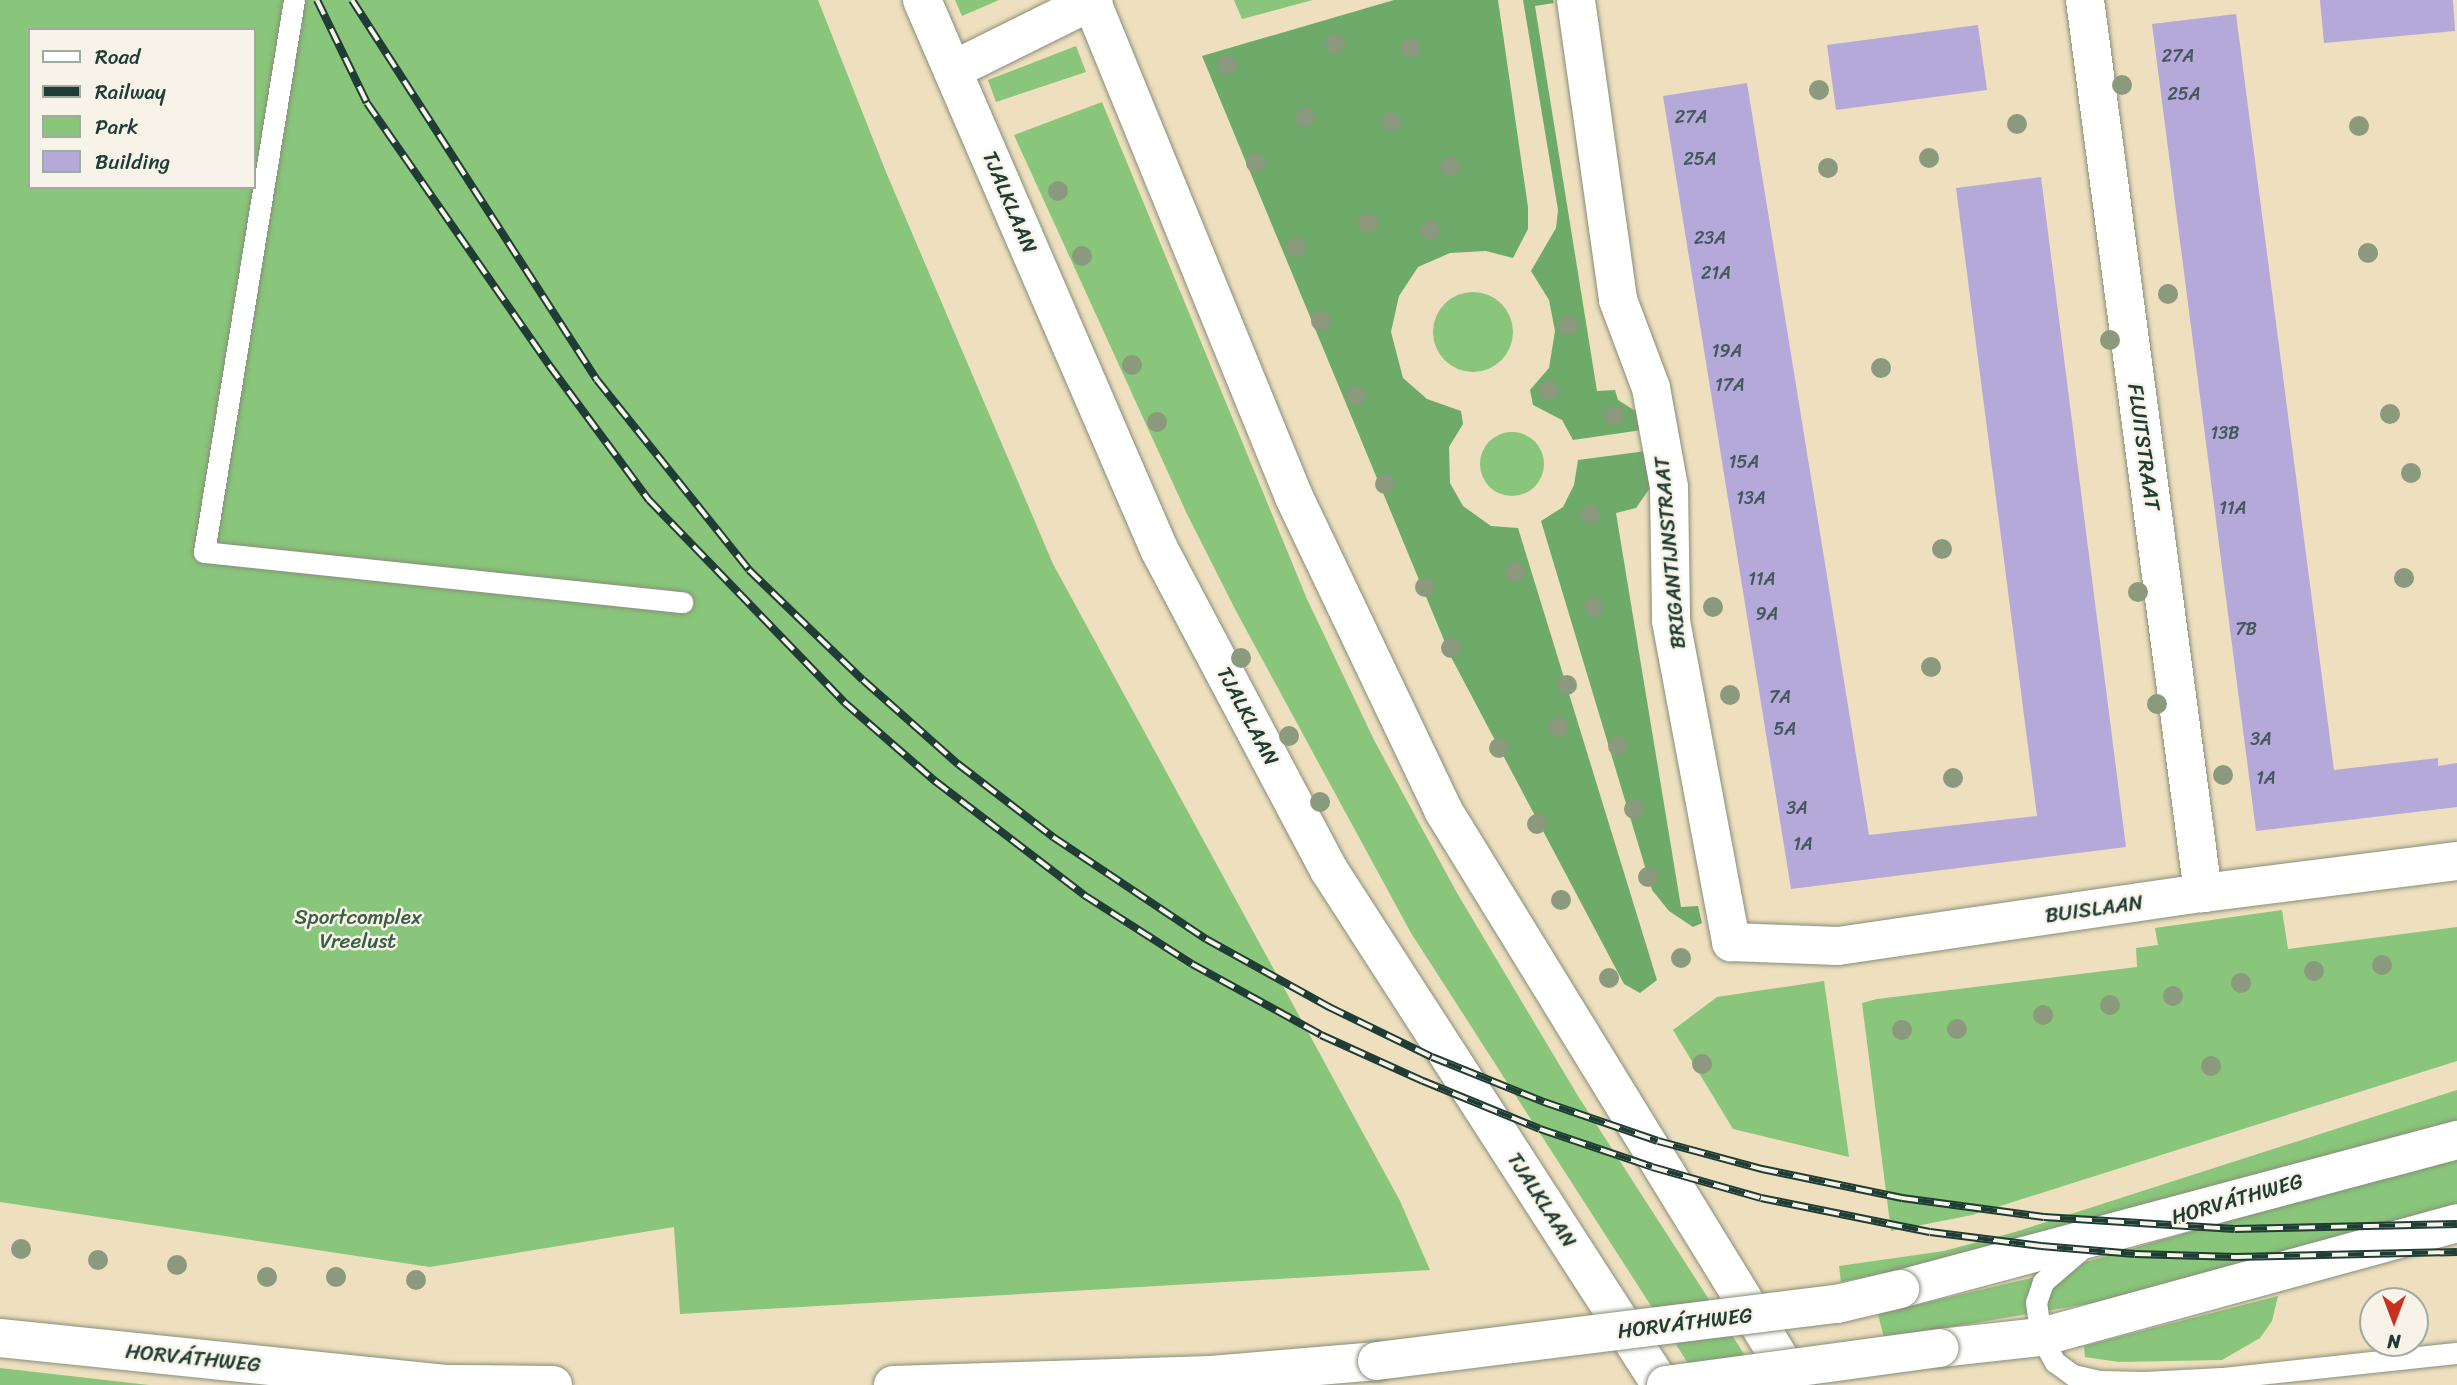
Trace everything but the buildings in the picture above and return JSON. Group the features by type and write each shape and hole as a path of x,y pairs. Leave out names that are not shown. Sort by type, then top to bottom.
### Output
{"main road":[{"name":"TJALKLAAN","path":"922,0 1159,549 1329,870 1664,1385"},
{"path":"953,69 1092,0 1294,497 1443,810 1796,1385"},
{"name":"BRIGANTIJNSTRAAT","path":"1576,0 1618,300 1651,388 1669,487 1671,621 1731,942"},
{"name":"FLUITSTRAAT","path":"2085,0 2203,893"},
{"name":"BUISLAAN","path":"1731,942 1838,946 2203,893 2457,861"},
{"name":"HORVÁTHWEG","path":"893,1385 1211,1376 1377,1361 1837,1304 2095,1239 2457,1140"},
{"path":"1664,1385 2040,1337 2457,1223"},
{"name":"HORVÁTHWEG","path":"0,1338 448,1384 553,1385"}],"lane":[{"path":"294,0 204,552 682,602"},
{"path":"2095,1239 2060,1264 2043,1282 2036,1302 2040,1337 2054,1362 2073,1376 2100,1383 2221,1378 2457,1353"}],"green space":[{"name":"Sportcomplex Vreelust","path":"0,0 818,0 886,172 1053,564 1400,1201 1430,1270 680,1314 674,1227 430,1267 0,1202"},
{"path":"955,0 999,0 962,16"},
{"path":"1234,0 1313,0 1242,19"},
{"path":"1394,0 1498,0 1528,207 1528,229 1513,258 1486,251 1450,253 1418,267 1399,296 1391,332 1403,378 1427,399 1461,411 1463,424 1449,447 1450,483 1463,506 1491,526 1518,528 1657,980 1640,993 1624,984 1451,657 1202,56"},
{"path":"1523,0 1553,0 1554,3 1535,6 1597,391 1615,390 1618,400 1642,415 1642,430 1573,440 1562,420 1533,405 1530,390 1549,368 1555,331 1549,300 1531,271 1556,228 1558,210"},
{"path":"1076,46 1086,72 996,102 988,80"},
{"path":"1102,102 1307,599 1374,740 1457,893 1578,1096 1764,1385 1702,1385 1411,933 1236,611 1187,514 1014,135"},
{"path":"1473,292 1488,295 1501,304 1510,317 1513,332 1510,347 1501,360 1488,369 1473,372 1458,369 1445,360 1436,347 1433,332 1436,317 1445,304 1458,295"},
{"path":"1512,432 1530,438 1538,446 1544,464 1538,482 1530,490 1512,496 1494,490 1486,482 1480,464 1486,446 1494,438"},
{"path":"1646,451 1652,485 1636,508 1616,513 1681,907 1698,906 1702,923 1693,927 1669,911 1652,890 1541,521 1563,507 1574,485 1578,460"},
{"path":"2282,910 2288,949 2457,927 2457,1061 1972,1215 1891,1231 1862,1003 2137,967 2136,948 2158,945 2155,928"},
{"path":"1824,981 1849,1157 1733,1129 1673,1030 1717,997"},
{"path":"2457,1090 2457,1121 1890,1272 1841,1282 1839,1266 1944,1251 2015,1232"},
{"path":"2457,1160 2457,1209 2147,1294 1884,1338 1878,1314 2031,1278 2337,1189"},
{"path":"2278,1296 2272,1321 2260,1338 2222,1360 2119,1362 2085,1357 2084,1346"},
{"path":"0,1368 149,1385 0,1385"}],"railway":[{"path":"317,0 367,103 549,365 649,500 844,702 935,781 1084,895 1192,964 1321,1035 1423,1081 1540,1129 1652,1167 1761,1198 1930,1232 2135,1254 2236,1257 2457,1252"},
{"path":"352,0 597,380 749,570 863,680 958,764 1053,837 1206,939 1329,1007 1432,1057 1544,1102 1658,1141 1762,1169 1902,1198 2044,1217 2235,1229 2457,1224"}]}
